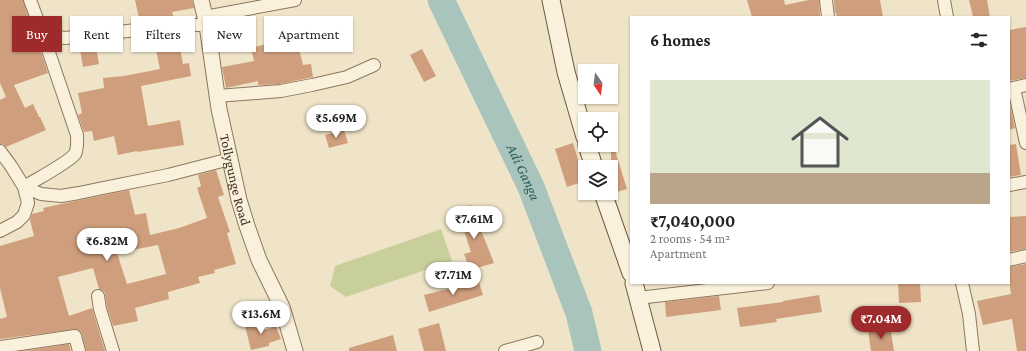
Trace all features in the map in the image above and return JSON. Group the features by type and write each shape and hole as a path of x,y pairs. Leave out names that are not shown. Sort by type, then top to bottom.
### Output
{"main road":[{"path":"551,0 566,72 578,113"},
{"path":"605,200 630,270"},
{"path":"636,290 652,351"}],"street":[{"path":"30,0 36,16"},
{"name":"Tollygunge Road","path":"201,0 205,16"},
{"path":"227,16 295,0"},
{"path":"826,0 828,16"},
{"path":"944,0 947,16"},
{"path":"62,38 203,22"},
{"path":"24,187 67,161 75,153 77,145 77,135 49,52"},
{"name":"Tollygunge Road","path":"211,52 217,96 239,200 258,260 282,307 295,351"},
{"path":"217,96 281,91 312,85 347,78 374,65"},
{"path":"1026,86 1011,89 1026,143"},
{"path":"0,151 24,187 28,203 24,215 17,222 0,231"},
{"path":"24,187 41,194 61,196 168,175 230,159"},
{"path":"1010,185 1026,182"},
{"path":"1010,260 1026,256"},
{"path":"636,290 749,284"},
{"path":"962,284 969,314 973,351"},
{"path":"98,296 100,309 113,351"},
{"path":"0,347 75,336 79,351"},
{"path":"505,351 536,342"}],"green space":[{"path":"441,229 452,261 346,297 330,286 335,266"}],"building":[{"path":"0,0 23,0 28,16 12,16 12,52 41,52 48,73 14,85 25,108 33,104 46,130 6,147 3,144 0,144 0,100 6,97 0,83"},
{"path":"135,0 192,0 194,8 172,12 173,16 139,16"},
{"path":"747,0 784,0 785,5 809,0 819,0 820,16 752,16"},
{"path":"834,0 880,0 883,16 837,16 835,13"},
{"path":"969,0 987,0 990,16 973,16"},
{"path":"1026,27 1026,78 1010,81 1010,30"},
{"path":"264,45 264,52 300,52 303,65 311,64 313,77 280,84 258,85 258,81 226,88 222,67 254,61 252,52 256,52 256,47"},
{"path":"422,49 436,76 424,82 410,55"},
{"path":"80,52 97,52 99,64 83,67"},
{"path":"156,52 181,52 183,64 189,63 191,76 141,86 148,126 180,120 184,145 118,155 114,136 94,141 92,131 84,132 78,115 82,113 78,93 104,88 103,78 124,76 160,69"},
{"path":"1010,105 1015,128 1010,130"},
{"path":"344,130 348,143 329,148 325,135"},
{"path":"573,143 578,160 578,183 567,187 555,149"},
{"path":"1016,144 1021,175 1010,177 1010,145"},
{"path":"611,152 616,152 627,189 618,192 618,160 611,160"},
{"path":"216,170 224,195 218,197 230,232 227,233 236,264 214,270 215,273 198,277 200,283 168,292 169,299 135,308 138,321 113,326 104,291 99,289 93,268 58,277 69,316 92,308 105,351 86,351 82,334 77,329 0,339 0,319 7,317 0,288 0,246 34,236 30,220 32,214 44,211 43,208 129,190 135,215 146,213 150,235 179,228 207,218 197,188 201,186 198,175","holes":["158,245 166,274 127,284 117,253"]},
{"path":"471,205 494,263 470,270 464,254 471,252 457,210"},
{"path":"1026,216 1026,249 1010,252 1010,217"},
{"path":"1026,264 1026,351 1017,351 1012,319 983,325 977,301 1011,294 1010,267"},
{"path":"478,279 483,295 429,312 424,295"},
{"path":"898,284 920,284 921,302 899,303"},
{"path":"819,295 822,312 776,319 777,322 740,327 737,308 783,302"},
{"path":"719,296 721,310 666,317 665,302"},
{"path":"263,321 265,330 276,326 281,339 269,343 269,346 251,350 245,326"},
{"path":"439,323 446,351 424,351 418,329"},
{"path":"890,326 894,351 871,351 868,330"},
{"path":"393,335 397,351 349,351 349,348"},
{"path":"69,344 71,351 24,351"}],"waterway":[{"name":"Adi Ganga","path":"441,0 531,187 579,313 588,351"}]}
